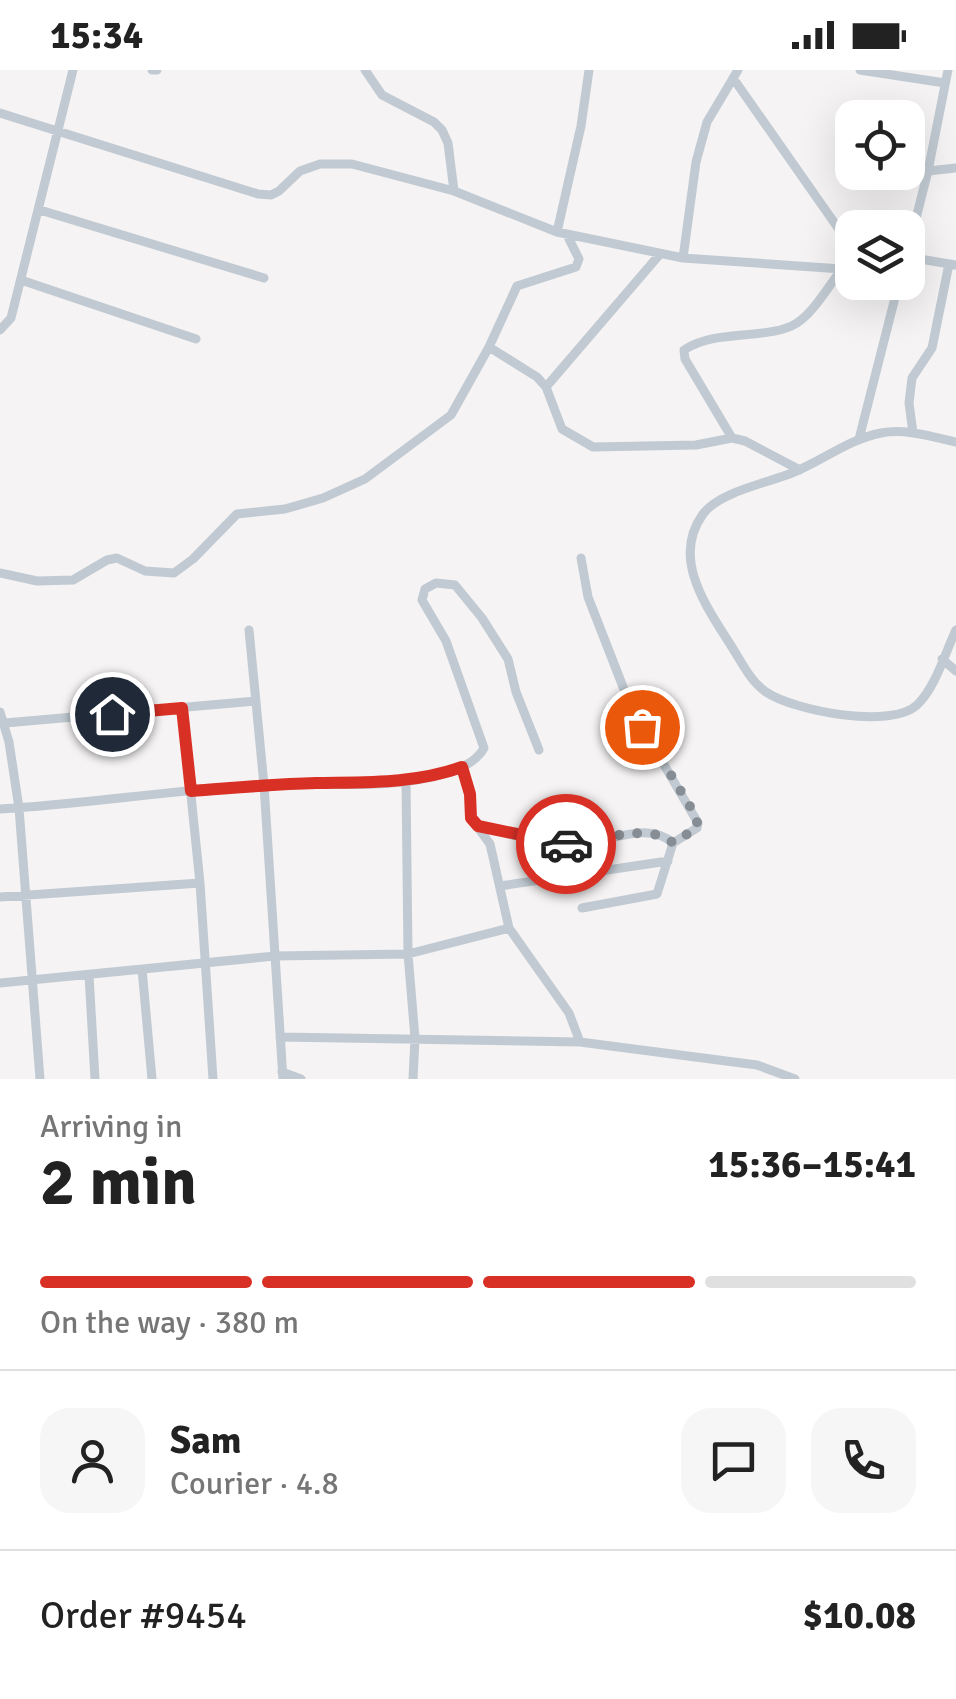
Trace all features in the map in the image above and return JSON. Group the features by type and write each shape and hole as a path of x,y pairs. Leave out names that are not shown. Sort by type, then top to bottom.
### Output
{"street":[{"path":"0,330 10,318 21,280 73,70"},
{"path":"365,70 382,95 442,130 448,143 454,191"},
{"path":"0,573 37,581 73,580 117,558 145,572 166,574 182,570 237,514 285,509 323,498 383,468 451,415 517,286 576,268 579,259 562,233 590,70"},
{"path":"860,70 944,83"},
{"path":"919,210 948,70"},
{"path":"683,258 696,162 707,122 735,74 835,223"},
{"path":"0,113 258,194 279,191 300,170 320,164 352,164 454,191 562,233 660,254 835,267"},
{"path":"928,171 956,168"},
{"path":"40,210 264,278"},
{"path":"546,387 660,254"},
{"path":"913,434 908,403 912,378 932,348 953,265 925,258"},
{"path":"21,280 196,338"},
{"path":"732,438 684,350 722,336 790,326 801,320 835,282"},
{"path":"859,439 895,300"},
{"path":"489,347 537,377 546,387 562,429 592,447 696,445 732,438 800,470"},
{"path":"956,442 884,432 859,439 800,470 726,496 705,510 692,534 690,556 703,602 754,682 787,702 856,716 897,716 918,704 956,630"},
{"path":"581,558 588,597 632,710 697,818 697,828 673,843 657,894 582,908"},
{"path":"0,810 264,785 406,781 439,776 462,767 478,758 484,748 446,641 422,600 421,594 436,583 460,588 503,648 539,750"},
{"path":"249,630 264,785 282,1076 301,1079"},
{"path":"942,659 956,671"},
{"path":"40,1079 19,808 2,718 256,701"},
{"path":"182,708 200,883 213,1079"},
{"path":"462,767 470,794 471,818 490,844 509,928 569,1013 580,1042"},
{"path":"406,781 413,1079"},
{"path":"478,826 560,845 648,832 664,835 673,843"},
{"path":"500,886 668,861"},
{"path":"0,897 200,883"},
{"path":"0,983 275,956 408,954 509,928"},
{"path":"142,969 152,1079"},
{"path":"89,975 95,1079"},
{"path":"280,1036 580,1042 758,1065 795,1079"},
{"path":"758,1065 770,1079"}],"way so far":[{"path":"566,844 648,832 664,835 673,843 697,828 697,818 642,727"}],"route":[{"path":"112,714 182,708 191,791 406,781 439,776 462,767 470,794 471,818 478,826 566,844"}]}
